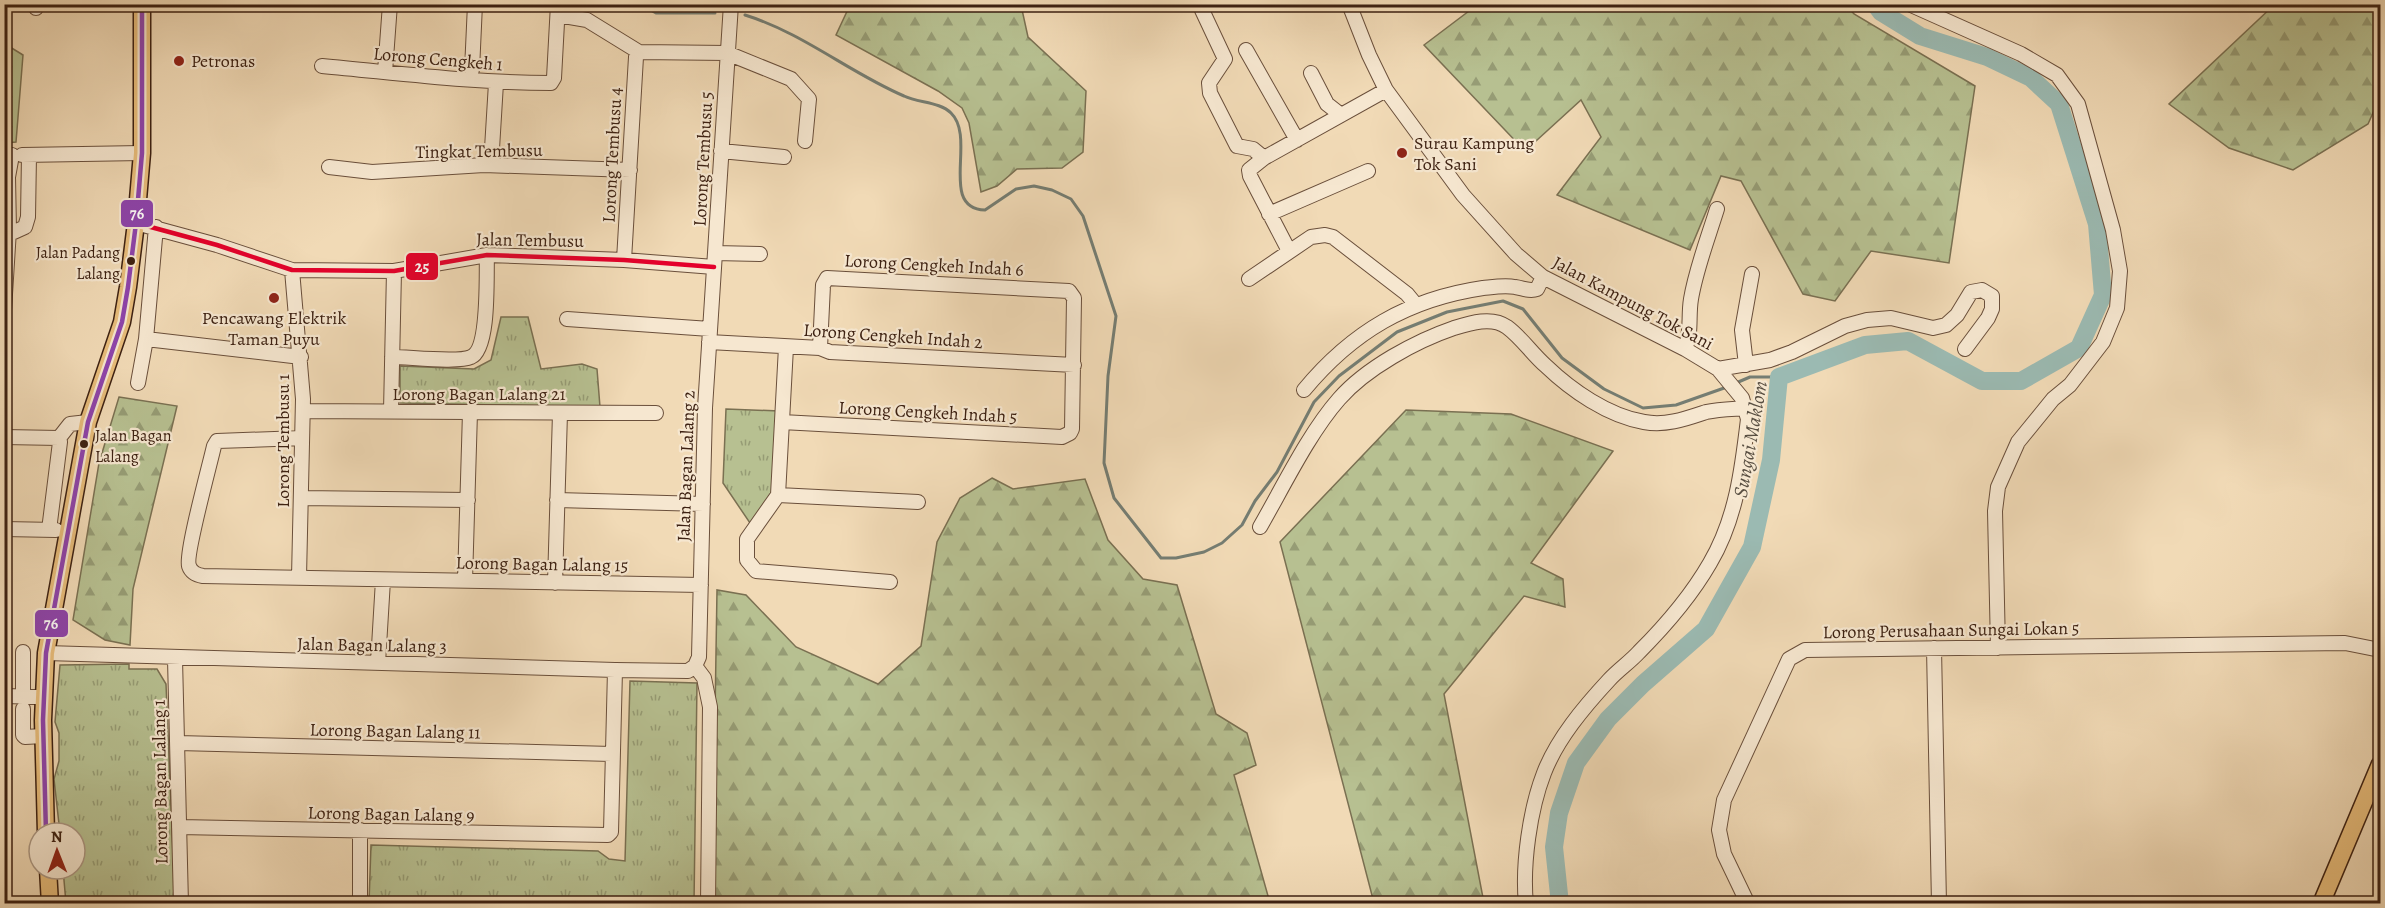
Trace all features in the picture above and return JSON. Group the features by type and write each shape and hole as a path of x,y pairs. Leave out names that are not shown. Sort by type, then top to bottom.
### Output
{"main road":[{"path":"46,821 43,728 45,660 87,422 122,322 136,224 142,153 142,4"},
{"path":"2321,903 2380,765"},
{"path":"49,881 50,903"}],"street":[{"path":"385,72 390,4"},
{"path":"472,70 475,4"},
{"name":"Lorong Tembusu 5","path":"715,260 731,4"},
{"name":"Jalan Kampung Tok Sani","path":"1349,4 1386,90 1463,195 1516,254 1543,277 1685,349 1720,371 1744,403"},
{"path":"1909,4 2021,54 2057,75 2078,104 2113,230 2120,271 2118,308 2103,342 2070,385 2052,399 2018,442 1998,487 1995,512 1998,648"},
{"path":"558,10 587,20 639,52 728,53 791,79 810,99 805,141"},
{"name":"Lorong Cengkeh 1","path":"322,66 496,83 551,83 555,78 558,10"},
{"path":"1202,10 1225,59 1209,83 1210,93 1237,146 1253,149 1264,158"},
{"path":"1246,50 1297,140"},
{"name":"Lorong Tembusu 4","path":"624,260 636,57 639,52"},
{"path":"1311,73 1327,104 1341,115"},
{"path":"491,165 496,83"},
{"path":"1289,251 1249,170 1264,158 1386,90"},
{"path":"721,152 784,157"},
{"path":"4,310 9,230 8,155 142,153"},
{"path":"9,230 20,231 25,227 28,217 29,155"},
{"name":"Tingkat Tembusu","path":"329,167 372,172 491,165 630,170"},
{"path":"1269,214 1368,171"},
{"path":"1685,349 1690,336 1691,298 1717,209"},
{"name":"Jalan Tembusu","path":"136,224 156,227 292,270 394,271 487,255 624,260 715,260 760,254"},
{"path":"138,383 146,339 156,227"},
{"path":"1249,279 1311,237 1325,235 1333,237 1407,294 1416,304"},
{"path":"392,357 451,359 470,357 476,353 484,337 487,255"},
{"name":"Jalan Bagan Lalang 2","path":"695,666 699,657 703,504 715,260"},
{"name":"Lorong Tembusu 1","path":"292,270 301,357 303,411 299,577"},
{"path":"391,411 394,271"},
{"path":"1746,365 1742,330 1752,274"},
{"path":"1304,390 1340,351 1392,315 1416,304 1464,291 1514,286 1531,291 1537,289 1543,277"},
{"name":"Lorong Cengkeh Indah 6","path":"820,348 823,285 827,278 1061,290 1073,294 1074,365"},
{"path":"1720,371 1792,352 1845,326 1867,320 1891,318 1932,328 1946,325 1957,315 1971,292 1982,290 1992,296 1992,309 1965,349"},
{"name":"Lorong Cengkeh Indah 2","path":"567,319 710,335 786,347 820,348 831,352 1074,365"},
{"path":"1260,527 1305,449 1338,400 1353,386 1410,345 1476,321 1505,326 1546,367 1584,396 1612,411 1641,422 1660,424 1744,403 1748,419 1738,495 1726,534 1709,565 1676,613 1638,654 1609,680 1566,734 1544,773 1529,833 1524,886 1526,903"},
{"path":"146,339 301,357"},
{"path":"786,347 778,495 747,539 747,560 756,571 890,582"},
{"name":"Lorong Cengkeh Indah 5","path":"782,422 1062,437 1070,433 1073,425 1074,365"},
{"name":"Lorong Bagan Lalang 21","path":"303,411 656,413"},
{"path":"465,581 470,412"},
{"path":"555,583 560,412"},
{"path":"49,530 59,438 70,424 87,422"},
{"path":"4,437 59,438"},
{"name":"Lorong Bagan Lalang 15","path":"302,438 217,441 188,562 189,569 203,576 701,585"},
{"path":"778,495 918,502"},
{"path":"301,498 468,500"},
{"path":"557,500 703,504"},
{"path":"4,529 69,530"},
{"path":"378,663 383,580"},
{"name":"Lorong Perusahaan Sungai Lokan 5","path":"1748,903 1724,854 1719,830 1724,800 1789,658 1805,650 2345,643 2380,650"},
{"path":"1934,648 1939,903"},
{"name":"Jalan Bagan Lalang 3","path":"23,708 24,659 176,659 688,671 695,666"},
{"name":"Lorong Bagan Lalang 1","path":"176,659 181,903"},
{"path":"695,666 704,678 710,707 708,903"},
{"path":"612,754 615,670"},
{"path":"4,696 23,708 43,728"},
{"path":"23,708 43,697"},
{"name":"Lorong Bagan Lalang 11","path":"178,743 612,754"},
{"name":"Lorong Bagan Lalang 9","path":"179,827 602,837 611,832 612,754"},
{"path":"360,830 360,903"}],"green space":[{"path":"850,5 1021,5 1028,37 1086,91 1083,152 1062,168 1017,169 997,186 981,192 969,123 962,108 938,91 836,35"},
{"path":"1477,5 1846,5 1854,14 1975,86 1949,263 1871,251 1835,301 1803,294 1741,181 1721,176 1690,250 1557,195 1601,137 1581,100 1525,151 1424,45"},
{"path":"2274,5 2380,5 2380,97 2368,124 2293,170 2229,148 2169,104"},
{"path":"10,47 23,55 16,142 5,143 5,64"},
{"path":"501,317 528,317 541,369 582,364 597,369 600,407 400,403 400,366 474,369 491,360"},
{"path":"119,397 177,406 133,589 130,645 105,640 73,620 99,463"},
{"path":"726,409 779,411 775,493 752,526 723,483"},
{"path":"1406,410 1511,414 1613,451 1531,563 1563,579 1565,607 1524,596 1444,694 1484,903 1374,903 1280,542"},
{"path":"992,478 1013,489 1085,479 1108,540 1143,579 1177,585 1216,714 1247,733 1256,765 1234,775 1270,903 712,904 717,590 746,595 796,647 878,684 921,646 937,542 960,498"},
{"path":"129,664 129,669 157,669 166,684 175,903 66,903 64,881 87,881 87,821 59,821 54,779 59,761 59,733 55,722 60,665"},
{"path":"630,681 697,683 694,903 369,903 371,845 598,851 609,859 625,861"}],"waterway":[{"path":"640,4 656,13 715,13"},
{"name":"Sungai Maklom","path":"1560,904 1554,847 1559,813 1576,763 1608,719 1643,684 1706,629 1752,547 1771,460 1779,377 1865,345 1908,341 1982,381 2021,381 2079,348 2103,295 2097,224 2059,104 2031,78 1987,57 1920,36 1881,12 1875,4"},
{"path":"745,15 807,42 884,87 941,107 951,113 958,124 961,138 960,185 964,198 971,206 985,210 1016,189 1034,186 1052,190 1071,199 1083,216 1116,316 1108,376 1104,463 1114,498 1161,558 1176,558 1204,552 1222,543 1242,525 1255,501 1277,472 1314,402 1339,376 1397,332 1447,312 1503,301 1523,309 1562,358 1604,389 1643,408 1676,405 1727,387"},
{"path":"1736,383 1750,377 1779,377"}],"transit line":[{"name":"76","path":"46,821 43,720 46,653 88,422 122,322 136,223 142,153 142,4"},
{"name":"25","path":"136,223 217,245 292,270 394,271 487,255 624,260 714,267"}],"place":[{"name":"Petronas","path":"179,61"},
{"name":"Surau Kampung Tok Sani","path":"1402,153"},
{"name":"Jalan Padang Lalang","path":"131,261"},
{"name":"Pencawang Elektrik Taman Puyu","path":"274,298"},
{"name":"Jalan Bagan Lalang","path":"84,444"}]}
